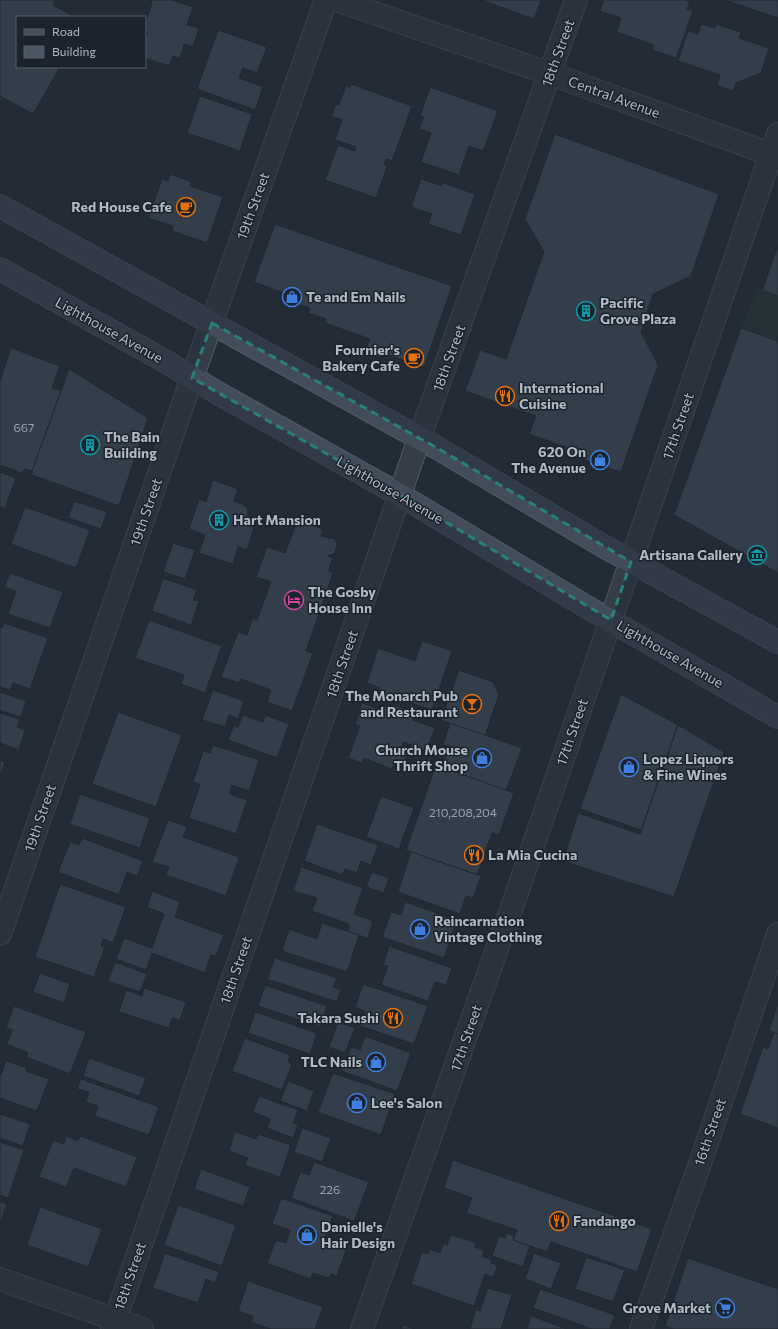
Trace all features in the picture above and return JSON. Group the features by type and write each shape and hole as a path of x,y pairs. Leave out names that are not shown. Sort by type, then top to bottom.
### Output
{"main road":[{"path":"1,210 212,323 439,449 631,562 778,642"},
{"name":"Lighthouse Avenue","path":"0,269 400,495 778,717"}],"street":[{"name":"19th Street","path":"0,934 192,378 326,0"},
{"name":"Central Avenue","path":"336,0 551,74 774,156"},
{"name":"18th Street","path":"113,1324 400,495 551,74 576,0"},
{"name":"17th Street","path":"362,1329 519,887 631,562 774,156 778,134"},
{"name":"16th Street","path":"641,1329 704,1152 778,934"},
{"path":"0,1279 113,1324 142,1329"}],"highlighted area":[{"path":"212,323 439,449 631,562 611,620 400,495 192,378"}],"shaded area":[{"path":"758,289 778,296 778,341 741,328"}],"building":[{"path":"0,0 55,0 53,5 73,16 16,16 16,68 59,68 33,114 0,96"},
{"path":"151,0 171,0 193,7 187,25 199,28 193,47 184,44 180,58 173,56 169,66 146,58 146,37 148,32 146,31 146,22 152,3"},
{"path":"481,0 541,0 534,19"},
{"path":"604,0 690,1 687,9 693,11 676,58 652,50 654,45 617,32 621,18 600,11"},
{"path":"725,0 778,0 778,18"},
{"path":"701,24 715,28 716,24 741,32 739,38 769,48 761,73 736,83 733,91 717,85 720,75 678,61 688,31 698,34"},
{"path":"218,30 267,47 257,73 243,68 239,78 263,87 255,110 197,89"},
{"path":"351,84 412,106 392,161 386,159 384,164 387,167 376,198 325,180 338,145 355,151 356,147 335,140 342,120 331,116 336,104 339,105 346,85 350,87"},
{"path":"430,87 498,111 483,151 469,146 459,175 421,162 431,133 419,129 424,117 420,116"},
{"path":"200,96 252,114 240,151 187,133"},
{"name":"Pacific Grove Plaza","path":"555,134 719,194 691,276 653,294 641,332 658,365 621,472 564,453 566,447 529,434 536,416 465,391 480,350 506,359 544,252 525,219"},
{"name":"Red House Cafe","path":"170,174 192,182 190,186 223,197 207,243 172,231 173,226 148,218 162,179 168,181"},
{"path":"421,179 442,186 443,183 475,194 461,235 428,224 432,214 411,207"},
{"path":"275,224 452,286 424,367 366,348 370,339 325,323 326,319 308,313 310,308 281,298 284,293 254,282"},
{"path":"778,245 778,296 762,291"},
{"path":"741,328 778,341 778,573 674,515"},
{"path":"11,348 60,366 52,388 61,391 32,471 24,469 22,473 0,465 0,381"},
{"name":"The Bain Building","path":"69,369 148,418 119,506 32,475 32,471"},
{"path":"0,472 16,478 5,508 0,507"},
{"name":"Hart Mansion","path":"213,480 238,489 234,501 247,508 248,515 245,524 254,527 247,550 238,547 233,564 199,553 205,535 189,529 199,499 206,502"},
{"path":"74,501 107,512 101,529 68,518"},
{"path":"25,507 90,530 76,568 11,544"},
{"name":"The Gosby House Inn","path":"302,522 323,529 321,536 335,539 337,544 335,553 328,556 333,558 328,570 333,573 306,651 313,653 292,711 267,702 271,690 241,679 239,683 221,677 238,632 247,635 253,618 257,620 271,582 256,577 267,547 285,553 296,525 300,526"},
{"path":"173,543 195,550 185,579 163,572"},
{"path":"10,573 63,592 50,628 8,614 16,591 4,587"},
{"path":"163,578 197,590 193,600 199,601 191,625 152,611"},
{"path":"149,620 222,646 205,693 181,684 184,675 135,658"},
{"path":"4,623 48,638 30,689 13,683 10,690 0,687 0,627 2,628"},
{"path":"422,641 452,651 432,710 378,692 380,688 367,683 378,648 415,661"},
{"name":"The Monarch Pub and Restaurant","path":"459,670 493,682 499,694 485,736 441,720"},
{"path":"213,690 244,701 238,719 229,715 225,727 202,720"},
{"path":"0,692 26,701 21,717 0,710"},
{"name":"Lopez Liquors & Fine Wines","path":"621,694 678,725 641,830 580,809"},
{"path":"362,703 382,710 383,706 390,708 391,704 415,713 413,720 435,728 426,751 403,742 402,746 410,748 403,765 395,762 392,769 364,758 362,763 348,758 360,726 355,724"},
{"path":"118,712 182,735 156,807 92,784"},
{"path":"0,713 20,719 17,727 25,730 19,750 0,743"},
{"path":"243,715 263,722 265,715 289,724 277,758 228,740 234,725 238,727"},
{"name":"Church Mouse Thrift Shop","path":"450,723 522,748 506,791 442,767 450,747 443,745"},
{"path":"678,725 724,752 674,897 563,861 578,813 640,834"},
{"path":"213,745 259,760 249,791 232,785 229,794 247,800 236,834 189,818 200,784 193,782 203,751 210,753"},
{"path":"0,760 5,762 0,778"},
{"path":"436,765 514,793 499,835 492,833 477,875 406,850"},
{"path":"80,794 150,818 140,848 70,824"},
{"path":"381,796 414,808 399,849 366,837"},
{"path":"168,820 187,827 183,837 239,857 226,896 166,875 169,867 152,862"},
{"path":"317,824 378,845 371,865 361,861 357,873 345,869 342,875 304,861"},
{"path":"82,838 143,861 137,876 127,872 119,895 58,872 70,842 79,845"},
{"path":"411,852 481,876 473,898 466,896 460,914 398,892"},
{"path":"301,867 363,888 354,914 373,921 368,938 348,932 349,924 312,911 317,898 293,891"},
{"path":"372,872 389,878 384,893 366,887"},
{"path":"60,884 126,907 113,943 103,939 101,946 105,947 94,977 35,957"},
{"path":"152,891 180,902 175,917 224,935 216,956 211,955 205,973 152,953 146,970 116,959 124,938 152,948 164,914 147,907"},
{"name":"Reincarnation Vintage Clothing","path":"405,902 457,920 444,958 382,937 391,912 401,915"},
{"path":"322,923 359,935 347,972 282,951 289,929 317,939"},
{"path":"389,946 452,968 446,985 435,982 428,1001 381,985 388,966 383,965"},
{"path":"275,958 337,978 333,987 341,989 337,1002 267,979"},
{"path":"115,962 147,974 140,992 108,981"},
{"path":"40,973 70,984 64,1003 33,992"},
{"name":"Takara Sushi","path":"363,984 428,1006 414,1044 360,1026 365,1011 355,1007"},
{"path":"265,985 327,1006 320,1027 258,1006"},
{"path":"144,988 186,1002 180,1020 172,1018 169,1028 119,1012 126,990 142,996"},
{"path":"778,1003 778,1034 769,1031"},
{"path":"14,1006 86,1032 70,1074 26,1057 28,1053 7,1044 12,1030 6,1028"},
{"path":"255,1012 317,1033 310,1054 248,1033"},
{"path":"338,1022 355,1028 345,1053 329,1047"},
{"path":"774,1032 778,1034 778,1128 740,1114 763,1047 768,1049"},
{"name":"TLC Nails","path":"365,1036 411,1053 397,1091 342,1071 351,1047 360,1050"},
{"path":"245,1038 290,1055 288,1062 292,1064 282,1090 232,1071"},
{"path":"89,1058 146,1078 139,1096 83,1076"},
{"path":"6,1061 27,1068 26,1071 49,1079 37,1111 0,1098 0,1074 1,1075"},
{"name":"Lee's Salon","path":"333,1073 395,1094 381,1135 318,1112"},
{"path":"81,1079 159,1107 149,1135 95,1116 98,1106 86,1102 89,1092 77,1089"},
{"path":"288,1081 314,1091 307,1111 280,1101"},
{"path":"259,1096 298,1110 293,1123 298,1125 293,1138 267,1128 270,1119 253,1112"},
{"path":"0,1114 30,1124 23,1146 0,1138"},
{"path":"302,1128 331,1138 322,1162 294,1152"},
{"path":"235,1132 256,1139 258,1134 291,1145 280,1177 245,1165 248,1158 229,1151"},
{"path":"66,1136 78,1141 80,1136 137,1157 126,1187 74,1168 66,1187 39,1177 53,1140 64,1144"},
{"path":"0,1142 24,1150 8,1198 0,1195"},
{"name":"Fandango","path":"453,1160 652,1229 637,1272 551,1242 547,1252 513,1240 517,1230 466,1213 472,1198 444,1188"},
{"path":"314,1162 369,1182 354,1221 291,1198 300,1172 309,1175"},
{"path":"201,1169 250,1187 243,1206 194,1189"},
{"name":"Danielle's Hair Design","path":"281,1198 333,1216 324,1239 347,1247 337,1276 331,1274 329,1278 313,1273 310,1279 267,1263 276,1240 286,1243 290,1230 272,1224"},
{"path":"0,1201 7,1204 0,1224"},
{"path":"178,1205 236,1225 222,1266 164,1245"},
{"path":"40,1207 102,1229 88,1267 27,1245"},
{"path":"507,1233 514,1236 513,1240 530,1246 523,1267 492,1256 499,1236 505,1238"},
{"path":"451,1235 476,1243 475,1247 484,1250 482,1256 492,1260 491,1263 498,1265 493,1277 485,1274 474,1306 411,1284 422,1252 428,1254 429,1249 440,1253 444,1243 447,1245"},
{"path":"165,1253 219,1272 215,1283 206,1279 198,1303 153,1288"},
{"path":"534,1253 561,1263 551,1289 525,1279"},
{"path":"586,1257 625,1270 613,1302 575,1289"},
{"name":"Grove Market","path":"688,1258 778,1289 778,1329 673,1329 665,1326"},
{"path":"248,1281 323,1307 315,1329 271,1329 251,1322 253,1316 238,1311"},
{"path":"488,1288 512,1295 501,1329 470,1329 476,1309 480,1311"},
{"path":"540,1289 615,1315 610,1329 592,1329 533,1308"},
{"path":"531,1316 567,1329 527,1329"},
{"path":"403,1325 415,1329 401,1329"}],"place":[{"name":"Red House Cafe","path":"186,207"},
{"name":"Te and Em Nails","path":"292,297"},
{"name":"Pacific Grove Plaza","path":"586,311"},
{"name":"Fournier's Bakery Cafe","path":"414,358"},
{"name":"International Cuisine","path":"505,396"},
{"name":"The Bain Building","path":"90,445"},
{"name":"620 On The Avenue","path":"600,460"},
{"name":"Hart Mansion","path":"219,520"},
{"name":"Artisana Gallery","path":"757,555"},
{"name":"The Gosby House Inn","path":"294,600"},
{"name":"The Monarch Pub and Restaurant","path":"472,704"},
{"name":"Church Mouse Thrift Shop","path":"482,758"},
{"name":"Lopez Liquors & Fine Wines","path":"629,767"},
{"name":"La Mia Cucina","path":"474,855"},
{"name":"Reincarnation Vintage Clothing","path":"420,929"},
{"name":"Takara Sushi","path":"393,1018"},
{"name":"TLC Nails","path":"376,1062"},
{"name":"Lee's Salon","path":"357,1103"},
{"name":"Fandango","path":"559,1221"},
{"name":"Danielle's Hair Design","path":"307,1235"},
{"name":"Grove Market","path":"725,1308"}]}
